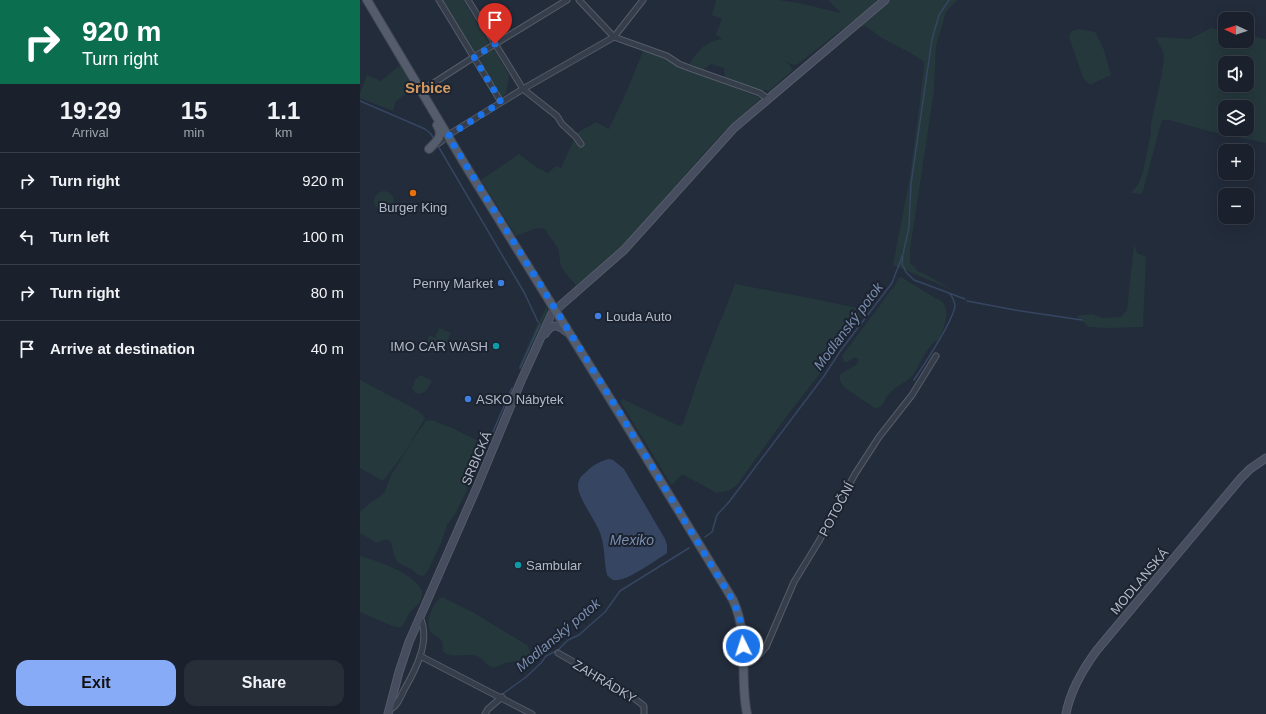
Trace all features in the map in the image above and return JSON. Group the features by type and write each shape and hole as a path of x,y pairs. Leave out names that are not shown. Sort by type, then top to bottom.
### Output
{"main road":[{"path":"367,0 448,136 733,600 740,620 743,646 743,684 747,714"},
{"path":"420,88 426,105 441,133 440,138 429,149"}],"street":[{"path":"439,0 501,102"},
{"path":"468,0 523,89 557,116 562,124 576,136 581,144"},
{"path":"429,86 567,0"},
{"path":"579,0 614,37 667,56 679,64 692,69 760,93 768,99"},
{"path":"439,143 501,102 614,37 643,0"},
{"path":"555,309 624,250 740,122 885,0"},
{"name":"SRBICKÁ","path":"389,712 402,662 420,617 478,487 536,347 550,316 555,309"},
{"path":"536,347 541,342 548,328 552,326 561,327 572,336"},
{"name":"POTOČNÍ","path":"743,661 757,657 766,647 794,582 855,474 879,437 912,395 936,356"},
{"name":"MODLANSKÁ","path":"1066,714 1075,687 1092,656 1245,474 1266,458"},
{"name":"SRBICKÁ","path":"389,712 399,700 410,680 420,656 423,631 420,617"},
{"name":"ZAHRÁDKY","path":"558,653 629,694 644,706 644,714"},
{"path":"420,656 532,714"},
{"path":"485,714 488,709 502,698"}],"green space":[{"path":"443,0 463,0 488,41 488,45 477,52 473,52"},
{"path":"716,0 779,0 841,13 828,0 877,0 873,4 878,0 957,0 946,12 936,46 934,91 910,250 910,263 917,271 953,290 893,265 910,177 924,62 909,52 882,38 864,25 862,27 858,25 854,20 798,64 793,65 783,60 789,64 793,70 769,91 750,87 725,78 724,68 711,64 703,70 688,66 695,55 702,48 711,42 723,39 716,34 722,19 712,15"},
{"path":"1211,28 1218,30 1218,48 1254,48 1254,36 1266,39 1266,143 1232,136 1254,136 1254,100 1218,100 1218,133 1169,120 1162,120 1142,194 1131,193 1139,183 1143,172 1164,59 1163,51 1155,37 1190,39"},
{"path":"1079,29 1095,32 1104,50 1111,75 1090,85 1083,78 1069,37 1071,31"},
{"path":"644,49 666,58 676,65 761,98 724,131 615,254 576,286 561,267 558,248 544,228 534,229 516,236 481,180 519,154 536,167 548,173 556,166 561,168 577,133 596,122 609,129"},
{"path":"492,50 495,51 509,75 506,94 501,97 480,62 481,57"},
{"path":"400,65 413,88 396,101 393,111 360,98 360,93 367,75 381,81"},
{"path":"384,191 391,194 394,201 391,208 384,211 377,208 374,201 377,194"},
{"path":"1134,244 1137,253 1146,257 1143,327 1089,327 1076,316 1092,314 1103,318 1121,317 1127,310"},
{"path":"901,277 941,301 946,310 945,323 938,340 926,351 913,375 892,391 882,405 876,409 842,385 840,374 856,365 859,360 855,357 847,362 844,362 842,356"},
{"path":"735,284 857,308 860,310 860,318 856,327 783,421 737,485 730,490 717,493 682,474 672,485 620,401 623,399 679,426 683,424 703,365"},
{"path":"547,306 547,312 521,370 519,366"},
{"path":"439,328 451,333 443,351 435,346 432,352 423,348 430,335 435,338"},
{"path":"419,376 423,376 432,381 426,391 418,394 415,393 412,388 415,380"},
{"path":"360,380 419,411 425,418 405,452 383,481 360,468"},
{"path":"432,420 480,442 482,451 472,470 472,476 468,488 455,514 447,525 441,543 426,574 423,576 418,575 411,569 397,562 391,542 386,539 377,543 360,533 360,512 381,496 385,491 391,475 416,435 426,421"},
{"path":"360,556 385,564 402,572 422,590 420,602 408,615 401,627 395,627 360,612"},
{"path":"442,597 474,613 527,645 530,650 527,657 519,661 491,667 481,658 476,656 446,654 443,651 442,641 430,631 428,622 433,607"}],"water":[{"name":"Mexiko","path":"608,459 613,460 624,469 665,539 667,545 667,553 636,573 623,579 616,580 607,575 601,536 596,524 584,504 578,486 582,475 593,466"}],"waterway":[{"name":"Modlanský potok","path":"705,537 712,532 717,515 729,502 892,283 903,254 909,227 911,184 932,39 939,15 949,0"},
{"path":"360,101 425,129 434,139"},
{"path":"438,146 525,294 538,322"},
{"path":"903,257 902,264 906,272 914,280 965,299"},
{"path":"914,380 938,342 954,312 955,305 950,294"},
{"path":"967,301 1082,320"},
{"path":"520,368 540,324"},
{"path":"492,434 512,388"},
{"name":"Modlanský potok","path":"500,696 526,677 541,663 546,656 558,650 568,640 579,635 605,612 620,591 689,548"}],"place":[{"name":"Burger King","path":"413,193"},
{"name":"Penny Market","path":"501,283"},
{"name":"Louda Auto","path":"598,316"},
{"name":"IMO CAR WASH","path":"496,346"},
{"name":"ASKO Nábytek","path":"468,399"},
{"name":"Sambular","path":"518,565"}],"district":[{"name":"Srbice","path":"428,88"}],"route":[{"path":"495,44 474,57 501,102 448,136 589,366 618,410 733,600 740,620 743,646"}]}
